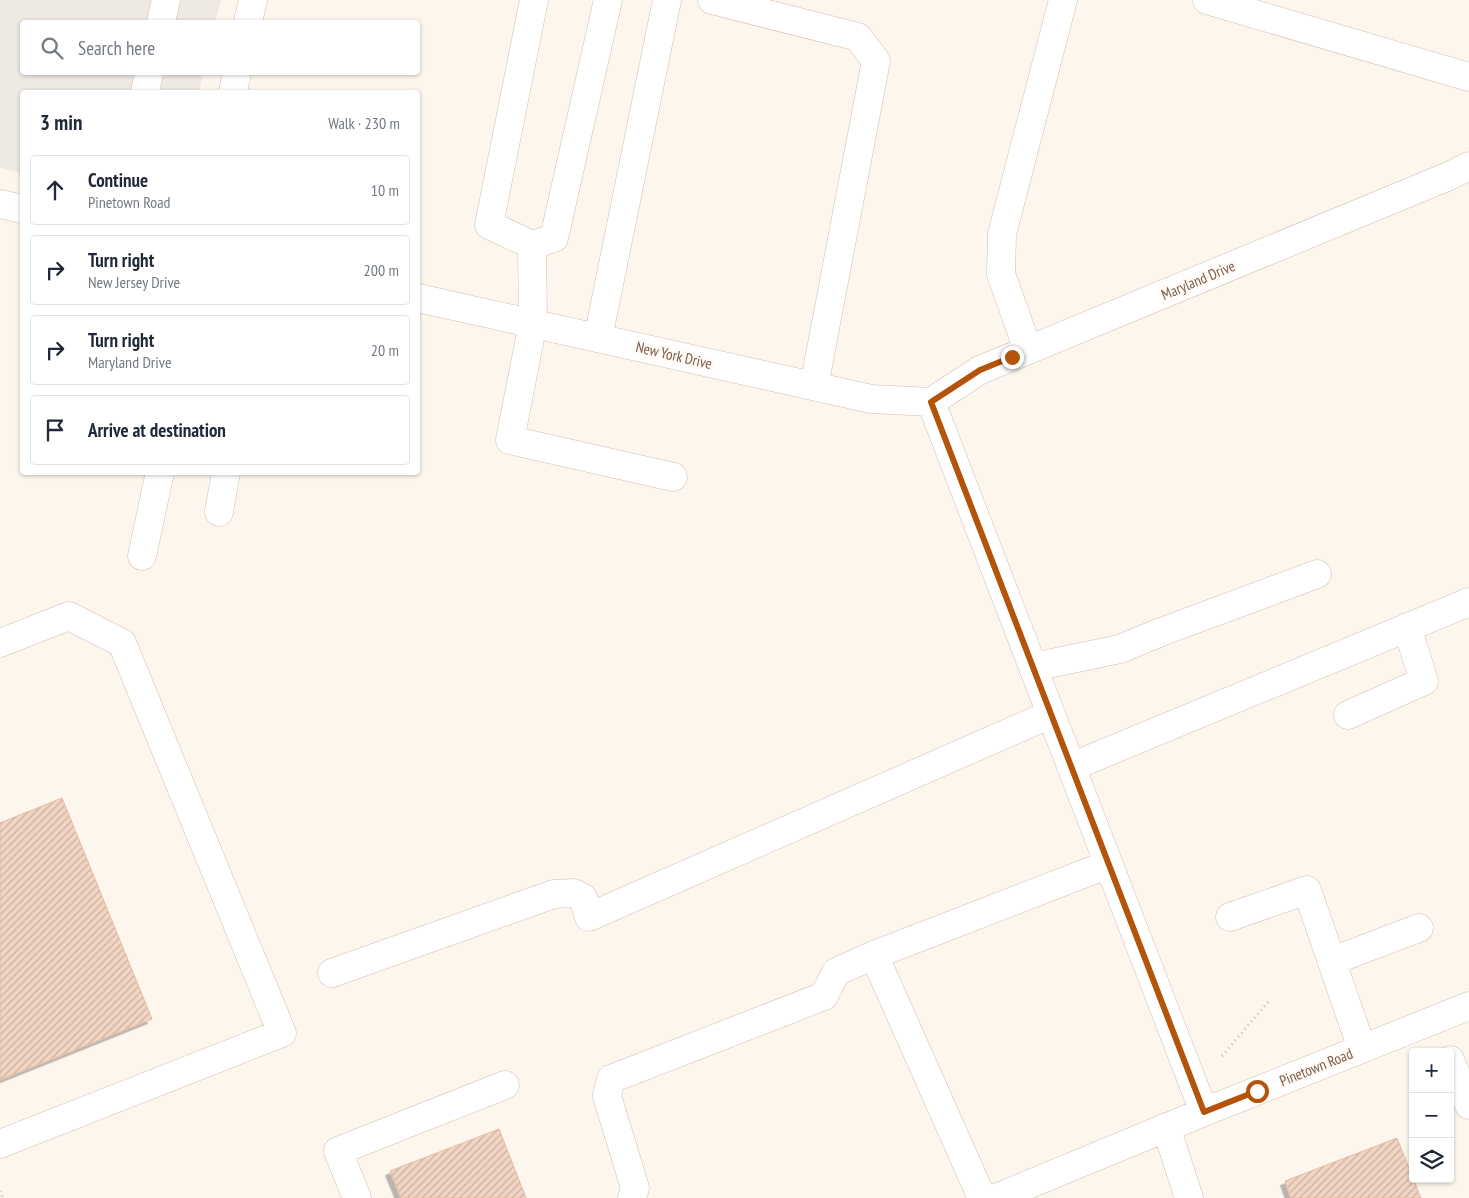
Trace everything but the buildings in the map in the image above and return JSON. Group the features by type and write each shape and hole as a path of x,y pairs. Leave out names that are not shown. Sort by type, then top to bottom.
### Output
{"street":[{"path":"161,20 166,0"},
{"path":"248,20 253,0"},
{"path":"534,0 489,225 532,245 554,238 608,0"},
{"path":"598,338 667,0"},
{"path":"712,0 858,37 876,61 814,386"},
{"path":"1028,350 1002,274 1002,234 1063,0"},
{"path":"1207,0 1469,78"},
{"path":"145,90 148,75"},
{"path":"233,90 236,75"},
{"name":"Maryland Drive","path":"931,402 980,370 1469,166"},
{"path":"0,204 20,209"},
{"path":"532,245 533,324 510,440 674,477"},
{"name":"New York Drive","path":"420,298 871,399 931,402"},
{"path":"931,402 1204,1112"},
{"path":"142,556 159,475"},
{"path":"219,512 225,475"},
{"path":"1033,667 1120,649 1317,574"},
{"path":"1071,767 1469,602"},
{"path":"0,643 69,616 122,643 282,1034 0,1144"},
{"path":"1348,715 1424,681 1407,627"},
{"path":"332,973 554,894 574,893 583,898 589,917 1051,714"},
{"path":"632,1198 635,1188 607,1096 611,1080 824,996 836,972 874,955 1108,864"},
{"path":"1230,916 1307,890 1362,1049"},
{"path":"1332,961 1419,928"},
{"path":"874,955 982,1198"},
{"name":"Pinetown Road","path":"996,1198 1166,1127 1469,1006"},
{"path":"1434,1020 1445,1048"},
{"path":"1454,1069 1469,1105"},
{"path":"357,1198 338,1151 505,1085"},
{"path":"1166,1127 1189,1198"}],"path":[{"path":"1222,1056 1269,1001"},
{"path":"0,1191 3,1198"}],"shaded area":[{"path":"0,0 221,0 216,20 20,20 20,75 203,75 199,90 20,90 20,173 0,168"}],"route":[{"path":"1012,357 980,370 931,402 1204,1112 1257,1091"}]}
